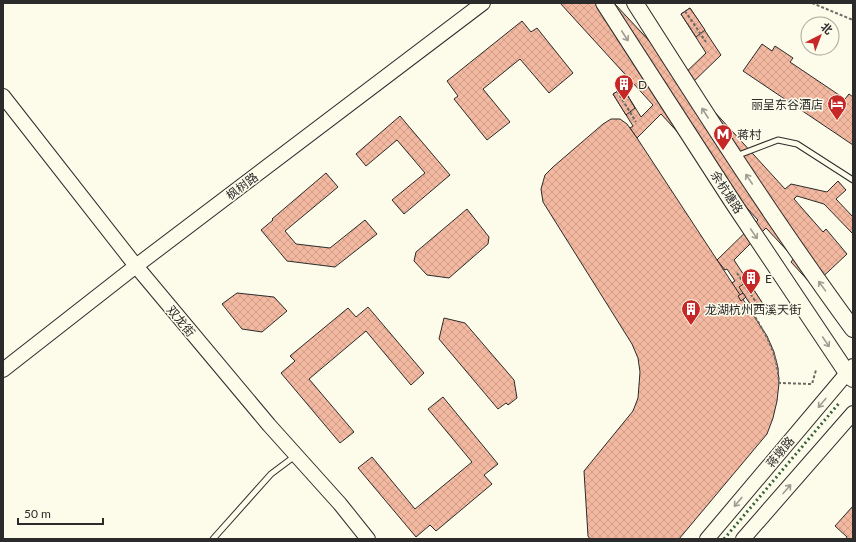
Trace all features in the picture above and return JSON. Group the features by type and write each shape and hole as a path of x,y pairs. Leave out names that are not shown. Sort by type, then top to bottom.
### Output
{"main road":[{"name":"余杭塘路","path":"604,3 736,208 851,373"},
{"name":"余杭塘路","path":"635,3 794,247 853,329"}],"street":[{"name":"枫树路","path":"3,370 136,266 482,3"},
{"name":"双龙街","path":"3,96 136,266 269,425 340,504 368,539"},
{"name":"蒋墩路","path":"707,539 851,373"},
{"path":"743,539 853,413"}],"lane":[{"path":"734,157 778,140 796,144 853,180"},
{"path":"213,539 271,474 296,456"}],"path":[{"path":"812,3 853,20"},
{"path":"686,11 706,42"},
{"path":"617,91 636,122"},
{"path":"737,273 761,310 754,315 767,336 774,352 780,383 812,384 816,370"}],"building":[{"name":"蒋村","path":"560,3 614,3 682,76 706,53 681,14 690,8 721,55 690,85 785,189 791,184 827,192 838,181 846,190 836,199 853,217 853,234 824,204 797,196 794,199 823,232 826,229 847,254 813,286 791,262 794,258 766,228 734,260 763,304 754,310 746,297 741,301 730,284 735,281 727,269 725,270 717,260 758,220 661,114 637,138 630,128 633,126 613,94 623,88 641,117 653,105"},
{"path":"690,8 705,30 696,37 681,14"},
{"path":"522,21 531,32 537,28 573,73 549,93 520,59 483,89 510,122 487,140 454,99 458,96 447,81"},
{"path":"762,44 772,51 775,46 793,58 790,62 845,99 849,94 853,97 853,145 743,71"},
{"name":"D","path":"623,88 635,108 626,115 613,94"},
{"path":"400,116 450,175 404,214 392,200 425,173 397,140 366,166 356,154"},
{"name":"龙湖杭州西溪天街","path":"611,119 620,119 627,124 637,138 767,336 774,352 778,368 779,383 777,401 767,434 679,539 590,539 588,536 584,471 633,411 638,398 640,372 638,358 632,344 543,202 541,189 545,175 553,167 603,124"},
{"path":"326,173 338,187 285,231 296,244 330,248 365,220 377,234 335,267 287,261 261,230"},
{"path":"467,209 489,237 488,244 449,278 427,275 414,261 416,252"},
{"name":"E","path":"748,281 763,304 754,310 739,287"},
{"path":"237,293 274,297 287,311 262,332 242,329 222,304"},
{"path":"743,293 746,297 741,301 738,296"},
{"path":"368,307 424,373 411,385 366,331 309,379 354,432 340,443 281,373 295,361 290,356 348,308 356,317"},
{"path":"444,318 465,323 514,380 517,398 508,405 506,403 498,409 439,339"},
{"path":"443,397 498,464 484,475 492,484 436,531 430,525 416,537 358,468 372,457 415,509 472,462 428,409"},
{"path":"853,506 853,539 846,539 847,537 835,526"}],"hedge":[{"path":"724,539 840,402"}],"place":[{"name":"D","path":"624,101"},
{"name":"丽呈东谷酒店","path":"837,121"},
{"name":"蒋村","path":"723,151"},
{"name":"E","path":"751,295"},
{"name":"龙湖杭州西溪天街","path":"691,326"}]}
